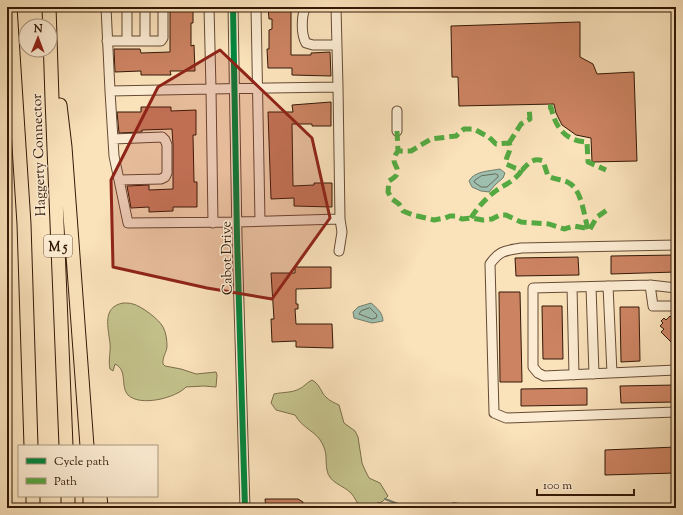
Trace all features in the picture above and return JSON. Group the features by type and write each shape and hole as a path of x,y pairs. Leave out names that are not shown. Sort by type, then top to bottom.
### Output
{"highway":[{"name":"Haggerty Connector","path":"10,7 24,224 31,445"},
{"name":"Haggerty Connector","path":"49,7 50,18"},
{"name":"Haggerty Connector","path":"51,58 66,445"},
{"path":"53,58 65,147 87,445"},
{"path":"80,346 89,396 95,445"},
{"path":"33,497 33,508"},
{"path":"68,497 68,508"},
{"path":"90,497 90,508"},
{"path":"100,497 102,508"}],"street":[{"path":"106,7 114,156 128,223 213,223 340,219"},
{"path":"126,7 127,41"},
{"path":"145,7 145,41"},
{"path":"107,41 161,41 163,38 163,7"},
{"path":"209,7 213,223"},
{"name":"Cabot Drive","path":"233,7 245,508"},
{"path":"256,7 256,89 260,221"},
{"path":"306,7 303,14 306,43 313,45 337,45"},
{"path":"336,7 340,219 342,232 339,251"},
{"path":"110,91 338,87"},
{"path":"397,111 397,131"},
{"path":"113,139 162,137 167,145 167,173 165,177 156,179 119,180"},
{"path":"676,245 521,248 497,254 490,264 494,414 506,418 676,412"},
{"path":"650,285 653,306 676,306"},
{"path":"676,288 650,285 533,288 533,367 538,373 544,376 676,370"},
{"path":"608,286 612,373"},
{"path":"572,287 574,375"},
{"path":"591,287 594,374"}],"highlighted area":[{"path":"220,50 312,138 330,218 272,299 207,288 113,267 111,180 158,87"}],"shaded area":[{"path":"123,303 136,305 150,313 163,327 167,341 167,348 163,361 165,366 196,374 216,372 216,387 186,387 174,395 149,401 134,399 128,395 124,387 123,374 121,370 115,364 113,371 109,366 109,313 116,305"},
{"path":"312,380 317,384 327,398 339,405 344,423 355,431 358,437 362,463 369,478 380,483 388,496 382,502 361,508 354,496 348,490 330,478 326,466 325,450 319,439 298,420 295,415 276,410 271,403 274,394 296,390"}],"water":[{"path":"500,169 505,173 503,178 489,192 481,191 472,187 469,181 478,173"},
{"path":"371,303 381,313 383,321 372,323 354,318 353,312 358,307"}],"building":[{"path":"170,7 193,7 191,46 194,45 195,71 170,71 171,75 141,75 141,71 115,72 114,49 140,49 141,53 170,52"},
{"path":"268,7 291,7 291,55 311,55 311,53 330,52 331,76 292,75 292,68 268,68 267,49 269,49 269,30 272,29 272,19 269,19"},
{"path":"580,22 580,57 593,64 597,74 634,72 637,161 592,162 591,138 576,135 562,125 556,113 554,104 459,106 458,77 452,77 451,26"},
{"path":"331,102 331,126 292,124 293,186 314,185 314,183 332,183 332,207 294,206 294,198 271,199 268,112 293,112 292,105"},
{"path":"141,107 171,107 171,111 196,110 196,135 193,135 194,182 197,182 197,207 173,207 173,211 149,212 149,207 131,208 127,186 149,185 149,190 173,189 172,129 142,130 142,132 119,133 117,112 141,112"},
{"path":"676,255 676,272 611,274 611,256"},
{"path":"578,257 579,275 516,276 515,258"},
{"path":"295,267 331,267 331,288 296,289 296,304 298,304 298,309 295,309 296,324 332,324 333,348 296,347 296,341 272,342 271,319 274,319 271,273 295,273"},
{"path":"499,292 520,292 522,382 500,382"},
{"path":"542,306 562,306 563,359 543,359"},
{"path":"620,307 639,307 640,361 621,362"},
{"path":"676,314 676,347 661,332 664,329 660,326 663,323 661,321 664,318 666,320 670,316 672,318"},
{"path":"676,385 676,402 621,403 620,386"},
{"path":"587,388 587,405 521,406 521,389"},
{"path":"676,447 676,473 605,475 605,450"},
{"path":"265,499 298,499 303,502 303,508 266,508"}],"waterway":[{"path":"385,499 398,504 403,508"},
{"path":"449,508 453,503 470,508"}],"marked path":[{"path":"548,107 551,107 555,121 562,132 573,139 587,142 588,162 606,170"},
{"path":"509,143 521,124 530,119 529,108"},
{"path":"588,229 587,224 584,211 580,197 573,186 567,182 548,176 543,161 536,160 529,163 522,170 506,164 510,148 509,143 496,144 489,137 474,129 464,129 456,136 431,139 411,151 398,151 395,155 394,162 397,168 397,174 389,181 388,192 403,211 413,215 434,220 450,216 456,216 462,219 471,218 483,220 492,219 500,215 506,215 521,222 549,224 564,229 574,226 590,229 597,217 610,208"},
{"path":"397,131 398,151"},
{"path":"471,218 486,199 514,179 522,170"}],"cycle path":[{"path":"233,7 237,237 245,508"}]}
